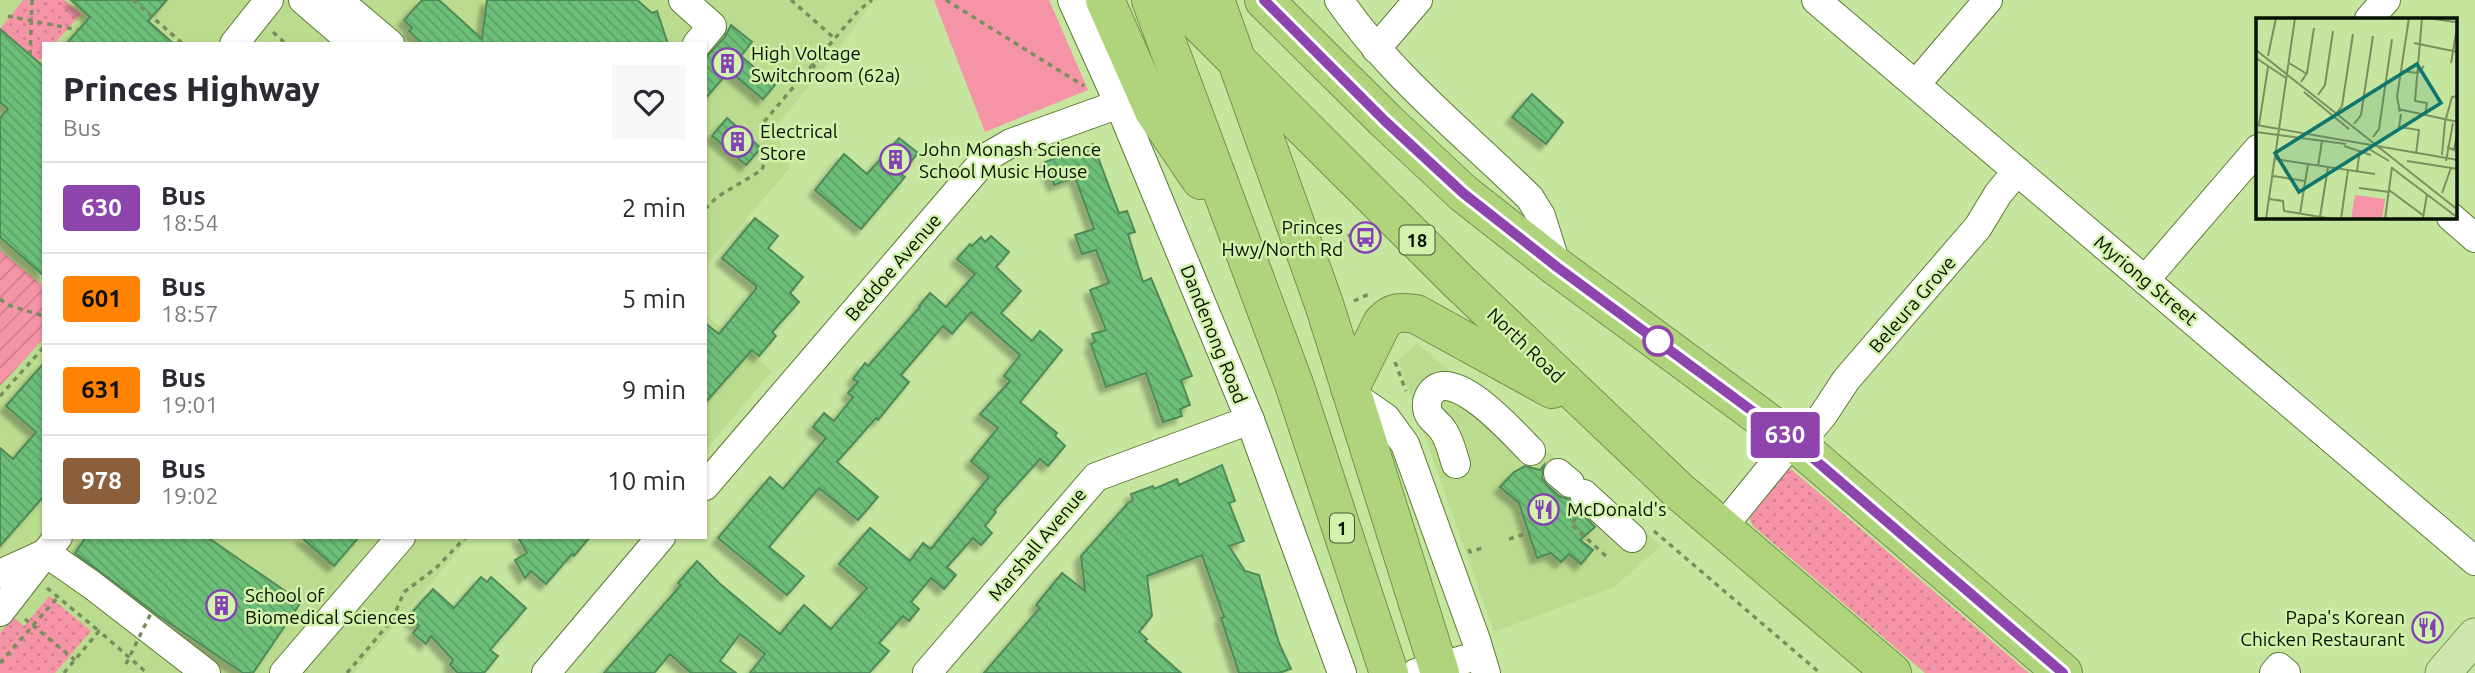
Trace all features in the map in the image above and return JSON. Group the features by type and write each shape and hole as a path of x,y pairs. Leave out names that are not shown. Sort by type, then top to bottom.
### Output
{"highway":[{"path":"1105,0 1154,111 1239,237"},
{"name":"1","path":"1151,0 1310,430 1390,673"},
{"name":"North Road","path":"1176,0 1459,282 1679,492 1892,673"},
{"path":"1215,0 1324,304 1431,671"},
{"path":"1264,0 1426,160 1505,227 1793,441 2063,673"},
{"path":"1351,391 1361,360 1382,323 1399,312 1416,314 1600,416"}],"main road":[{"path":"2443,673 2475,636"}],"street":[{"path":"235,42 269,0"},
{"path":"303,0 352,42"},
{"path":"338,0 388,42"},
{"path":"682,0 712,26 699,42"},
{"name":"Dandenong Road","path":"1072,0 1119,104 1250,420 1342,673"},
{"path":"1339,0 1376,49 1419,95 1530,198 1541,216 1557,267"},
{"path":"1376,49 1418,0"},
{"name":"Myriong Street","path":"1816,0 2475,561"},
{"path":"1916,84 1988,0"},
{"path":"2370,18 2386,0"},
{"name":"Beddoe Avenue","path":"707,484 987,157 1011,143 1119,104"},
{"path":"2146,280 2256,151"},
{"name":"Beleura Grove","path":"1722,528 1793,441 1814,408 1846,380 1978,227 2008,201 2022,175"},
{"path":"2453,219 2475,238"},
{"path":"1456,464 1448,439 1428,413 1426,405 1434,390 1442,386 1450,386 1480,421 1504,439 1558,473 1638,530"},
{"path":"1351,391 1386,418 1405,444 1483,664 1431,671"},
{"name":"Marshall Avenue","path":"927,673 1096,477 1250,420"},
{"path":"284,673 399,539"},
{"path":"545,673 659,539"},
{"path":"0,574 45,555"},
{"path":"0,612 45,555"},
{"path":"45,555 93,585 206,673"},
{"path":"2274,673 2279,667 2286,673"}],"path":[{"path":"30,55 32,0"},
{"path":"132,0 181,42"},
{"path":"791,0 834,38"},
{"path":"707,207 717,197 762,170 769,147 763,123 834,38 859,10 872,0"},
{"path":"946,0 1094,91"},
{"path":"8,16 78,30"},
{"path":"273,32 284,42"},
{"path":"812,64 831,85"},
{"path":"1340,243 1354,231"},
{"path":"0,299 8,305 42,315"},
{"path":"0,396 42,349"},
{"path":"1571,524 1608,558"},
{"path":"1638,530 1820,673"},
{"path":"1509,538 1528,533"},
{"path":"347,673 392,620 404,592 436,568 464,539"},
{"path":"1466,540 1470,552 1485,547"},
{"path":"45,555 58,597 147,673"},
{"path":"0,663 58,597"},
{"path":"126,664 152,611"},
{"path":"33,625 75,660"},
{"path":"64,673 99,631"}],"shaded area":[{"path":"0,0 887,0 873,1 828,63 774,129 790,168 707,265 707,42 42,42 42,539 468,539 354,673 0,673"},
{"path":"23,0 64,0 81,14 56,42 42,42 42,58 38,62 0,29"},
{"path":"934,0 1049,0 1088,90 985,132"},
{"path":"0,250 42,285 42,340 0,386"},
{"path":"707,316 772,371 707,449"},
{"path":"1417,344 1661,546 1614,587 1494,632 1398,360"},
{"path":"1791,469 2029,673 1925,673 1753,526 1747,513 1784,470"},
{"path":"49,596 91,631 55,673 0,673 0,633 13,617 24,626"}],"building":[{"path":"71,0 167,0 148,21 172,42 68,42 90,17"},
{"path":"422,0 439,0 482,39 487,0 637,0 652,13 657,11 667,42 421,42 409,31 412,28 404,20"},
{"name":"High Voltage Switchroom (62a)","path":"731,25 752,42 741,56 775,85 763,99 729,71 707,97 707,56 725,37"},
{"path":"0,29 42,65 42,274 0,237 0,118 8,109 0,102"},
{"path":"1532,94 1563,122 1546,144 1512,117"},
{"name":"Electrical Store","path":"727,118 761,148 746,165 712,136"},
{"path":"899,138 918,153 901,174 905,177 861,229 815,190 844,154 867,174"},
{"path":"1093,144 1119,213 1127,211 1135,232 1128,234 1143,282 1151,278 1192,376 1181,380 1190,405 1180,409 1182,416 1163,422 1146,373 1106,387 1091,344 1095,342 1092,334 1106,330 1090,290 1109,283 1096,250 1082,254 1075,235 1094,229 1075,177 1054,185 1045,162"},
{"path":"755,218 778,236 768,248 803,277 790,293 799,302 772,332 776,336 759,356 752,350 707,401 707,325 719,334 756,289 756,286 722,258"},
{"path":"991,236 1009,252 996,267 1021,291 1001,313 1032,341 1040,331 1062,350 1020,402 1057,433 1055,436 1065,446 1048,466 1040,459 994,510 996,512 985,526 992,533 981,545 973,538 947,567 956,575 944,589 931,578 911,602 919,609 909,621 903,616 879,643 889,651 869,673 750,673 765,654 740,634 720,661 736,673 691,673 670,654 654,673 604,673 681,585 678,583 697,561 780,634 804,605 831,629 867,588 839,564 870,528 910,561 923,543 931,549 989,477 971,461 998,428 980,414 1010,381 1004,376 1020,355 971,312 952,334 943,326 901,375 909,382 878,420 876,418 837,462 878,497 858,520 819,488 769,547 804,576 787,595 718,538 770,477 783,489 826,438 813,427 824,413 834,421 853,397 848,393 858,382 853,379 865,363 868,366 930,293 946,307 975,274 957,259 970,244 972,246 981,237 985,242"},
{"path":"42,365 42,498 0,546 0,448 13,459 36,432 6,406"},
{"path":"1222,465 1235,501 1229,503 1244,541 1229,546 1245,571 1259,575 1279,643 1291,669 1279,673 1239,673 1221,618 1224,617 1202,555 1147,576 1152,616 1139,632 1147,639 1145,641 1181,673 984,673 1040,608 1036,605 1062,573 1085,591 1081,556 1133,500 1131,494 1153,486 1154,489 1177,479 1179,485"},
{"path":"1544,465 1542,478 1547,485 1559,496 1568,499 1595,527 1580,540 1593,550 1581,564 1569,554 1561,562 1551,553 1537,558 1519,503 1500,487 1514,472 1525,466 1540,470"},
{"name":"School of Biomedical Sciences","path":"85,539 210,539 301,602 253,673 243,673 159,616 75,553"},
{"path":"303,539 357,539 334,566"},
{"path":"519,539 588,539 546,584 531,571 525,578 515,560 527,553"},
{"path":"481,577 487,582 491,577 526,608 490,650 498,656 484,673 458,673 450,665 453,660 431,636 426,644 413,633 419,626 408,617 433,589 454,608"}],"bus line":[{"name":"630","path":"1264,0 1385,121 1463,193 1557,267 1793,441 2063,673"}],"place":[{"name":"High Voltage Switchroom (62a)","path":"728,64"},
{"name":"Electrical Store","path":"737,142"},
{"name":"John Monash Science School Music House","path":"896,160"},
{"name":"Princes Hwy/North Rd","path":"1366,238"},
{"name":"McDonald's","path":"1544,509"},
{"name":"School of Biomedical Sciences","path":"222,606"},
{"name":"Papa's Korean Chicken Restaurant","path":"2428,628"}]}
